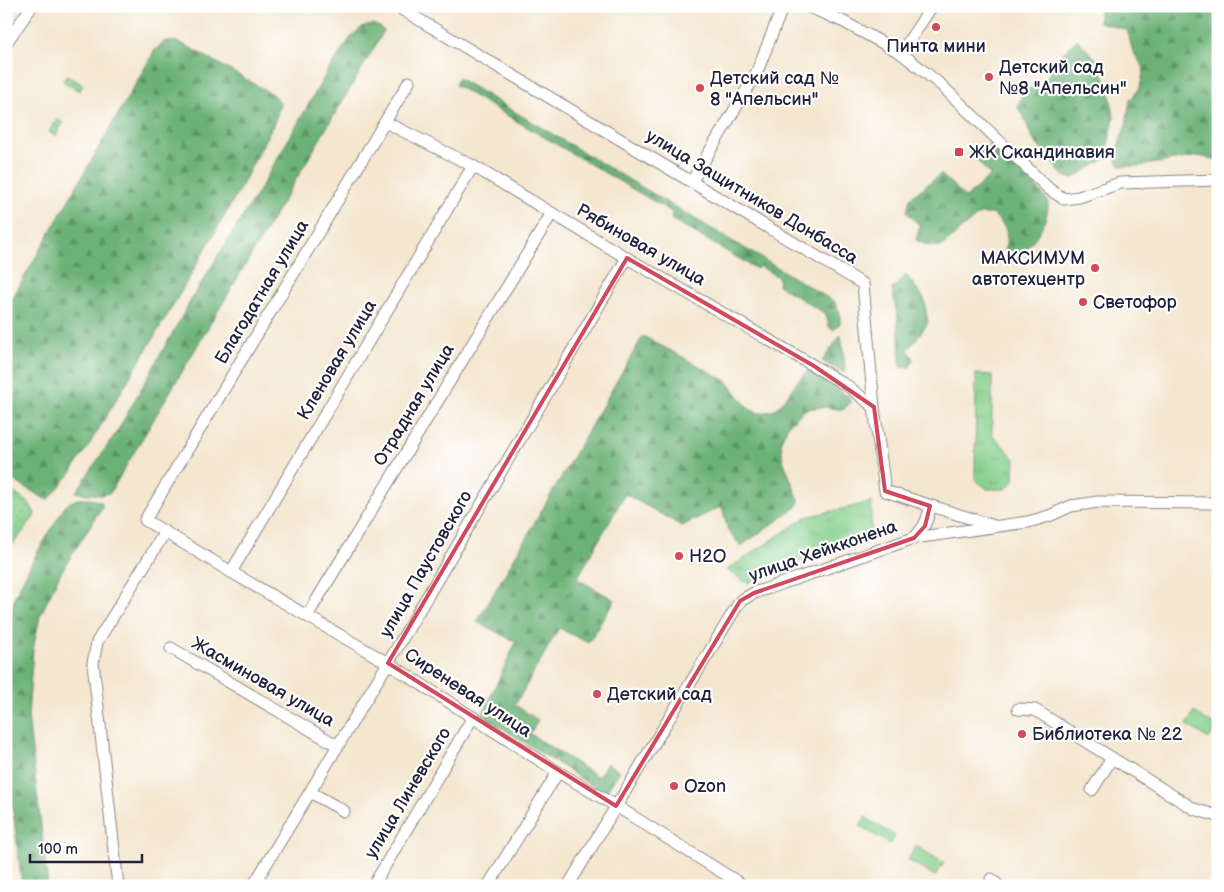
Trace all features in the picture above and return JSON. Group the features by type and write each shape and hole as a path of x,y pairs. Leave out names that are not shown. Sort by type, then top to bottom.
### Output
{"street":[{"path":"7,40 32,6"},
{"name":"улица Защитников Донбасса","path":"396,6 863,284 874,407 885,492 994,526"},
{"path":"692,182 756,74 783,6"},
{"path":"807,6 842,21 901,53 941,85 1043,183 1064,199 1079,197 1120,183 1218,180"},
{"path":"901,53 932,6"},
{"name":"Благодатная улица","path":"145,520 409,82"},
{"name":"Рябиновая улица","path":"385,122 473,166 849,387 874,407"},
{"name":"Кленовая улица","path":"231,572 473,166"},
{"name":"Отрадная улица","path":"307,616 552,213"},
{"name":"улица Паустовского","path":"253,886 388,663 627,258"},
{"name":"улица Хейкконена","path":"568,886 740,601 754,593 914,538 1028,522 1049,516 1071,506 1098,502 1218,503"},
{"path":"914,538 925,526 930,506"},
{"name":"Сиреневая улица","path":"145,520 388,663 558,772 744,886"},
{"path":"118,886 93,663 97,642 164,532"},
{"name":"Жасминовая улица","path":"171,648 338,746"},
{"path":"1018,709 1035,710 1194,809 1218,816"},
{"name":"улица Линевского","path":"373,886 473,717"},
{"path":"1092,790 1112,758"},
{"path":"488,886 558,772"},
{"path":"310,792 344,811"}],"highlighted area":[{"path":"627,258 814,366 874,407 885,491 930,506 925,526 914,538 754,593 740,601 616,806 388,663"}],"green space":[{"path":"1099,6 1218,6 1218,160 1199,156 1139,166 1120,166 1114,156 1126,125 1130,100 1140,88 1144,68 1133,52 1127,30 1099,22"},
{"path":"372,24 384,31 110,493 101,495 76,492 118,430 195,293 261,187 329,69 351,37 362,27"},
{"path":"1077,39 1097,60 1109,89 1114,117 1105,159 1072,179 1062,175 1032,138 1017,106 1024,92 1045,80 1061,55"},
{"path":"165,41 178,42 189,47 272,94 280,102 279,109 274,123 242,185 177,299 70,474 49,499 45,499 6,476 6,309 155,50"},
{"path":"67,75 83,85 79,91 63,81"},
{"path":"458,78 835,302 840,313 840,324 834,330 829,327 826,314 778,285 779,278 760,266 757,269 671,219 672,212 455,85"},
{"path":"57,119 63,123 56,136 49,132"},
{"path":"990,144 994,144 1048,201 1046,218 1034,239 1024,250 1013,256 1005,249 1007,237 1001,223 993,214 979,214 941,247 926,245 916,240 920,226 907,212 910,198 941,174 966,198 990,175 975,158"},
{"path":"906,275 924,298 928,323 908,350 914,359 910,367 901,368 897,314 892,289"},
{"path":"841,335 846,374 822,361"},
{"path":"643,336 727,381 748,408 758,413 772,411 778,407 799,379 809,370 849,397 850,403 843,410 825,407 806,409 789,424 781,440 783,460 799,500 797,507 741,546 728,531 722,506 682,526 625,494 577,579 615,600 588,643 559,628 515,705 538,720 530,734 598,777 607,763 620,771 605,794 482,715 516,642 477,622"},
{"path":"976,374 992,375 992,434 1015,459 1014,480 1006,489 987,489 975,479"},
{"path":"6,488 29,503 35,513 6,556"},
{"path":"77,499 91,499 102,502 102,507 60,574 40,616 33,650 28,716 48,886 22,886 6,751 6,638 15,596 34,558 64,508"},
{"path":"872,502 871,530 782,570 747,583 727,570 806,517"},
{"path":"1194,712 1217,727 1209,739 1187,725"},
{"path":"865,817 895,836 890,844 860,826"},
{"path":"916,846 944,863 935,876 908,860"}],"place":[{"name":"Пинта мини","path":"936,27"},
{"name":"Детский сад №8 \"Апельсин\"","path":"989,77"},
{"name":"Детский сад № 8 \"Апельсин\"","path":"700,88"},
{"name":"ЖК Скандинавия","path":"959,152"},
{"name":"МАКСИМУМ автотехцентр","path":"1095,268"},
{"name":"Светофор","path":"1083,302"},
{"name":"H2O","path":"679,556"},
{"name":"Детский сад","path":"597,694"},
{"name":"Библиотека № 22","path":"1022,734"},
{"name":"Ozon","path":"674,786"}]}
